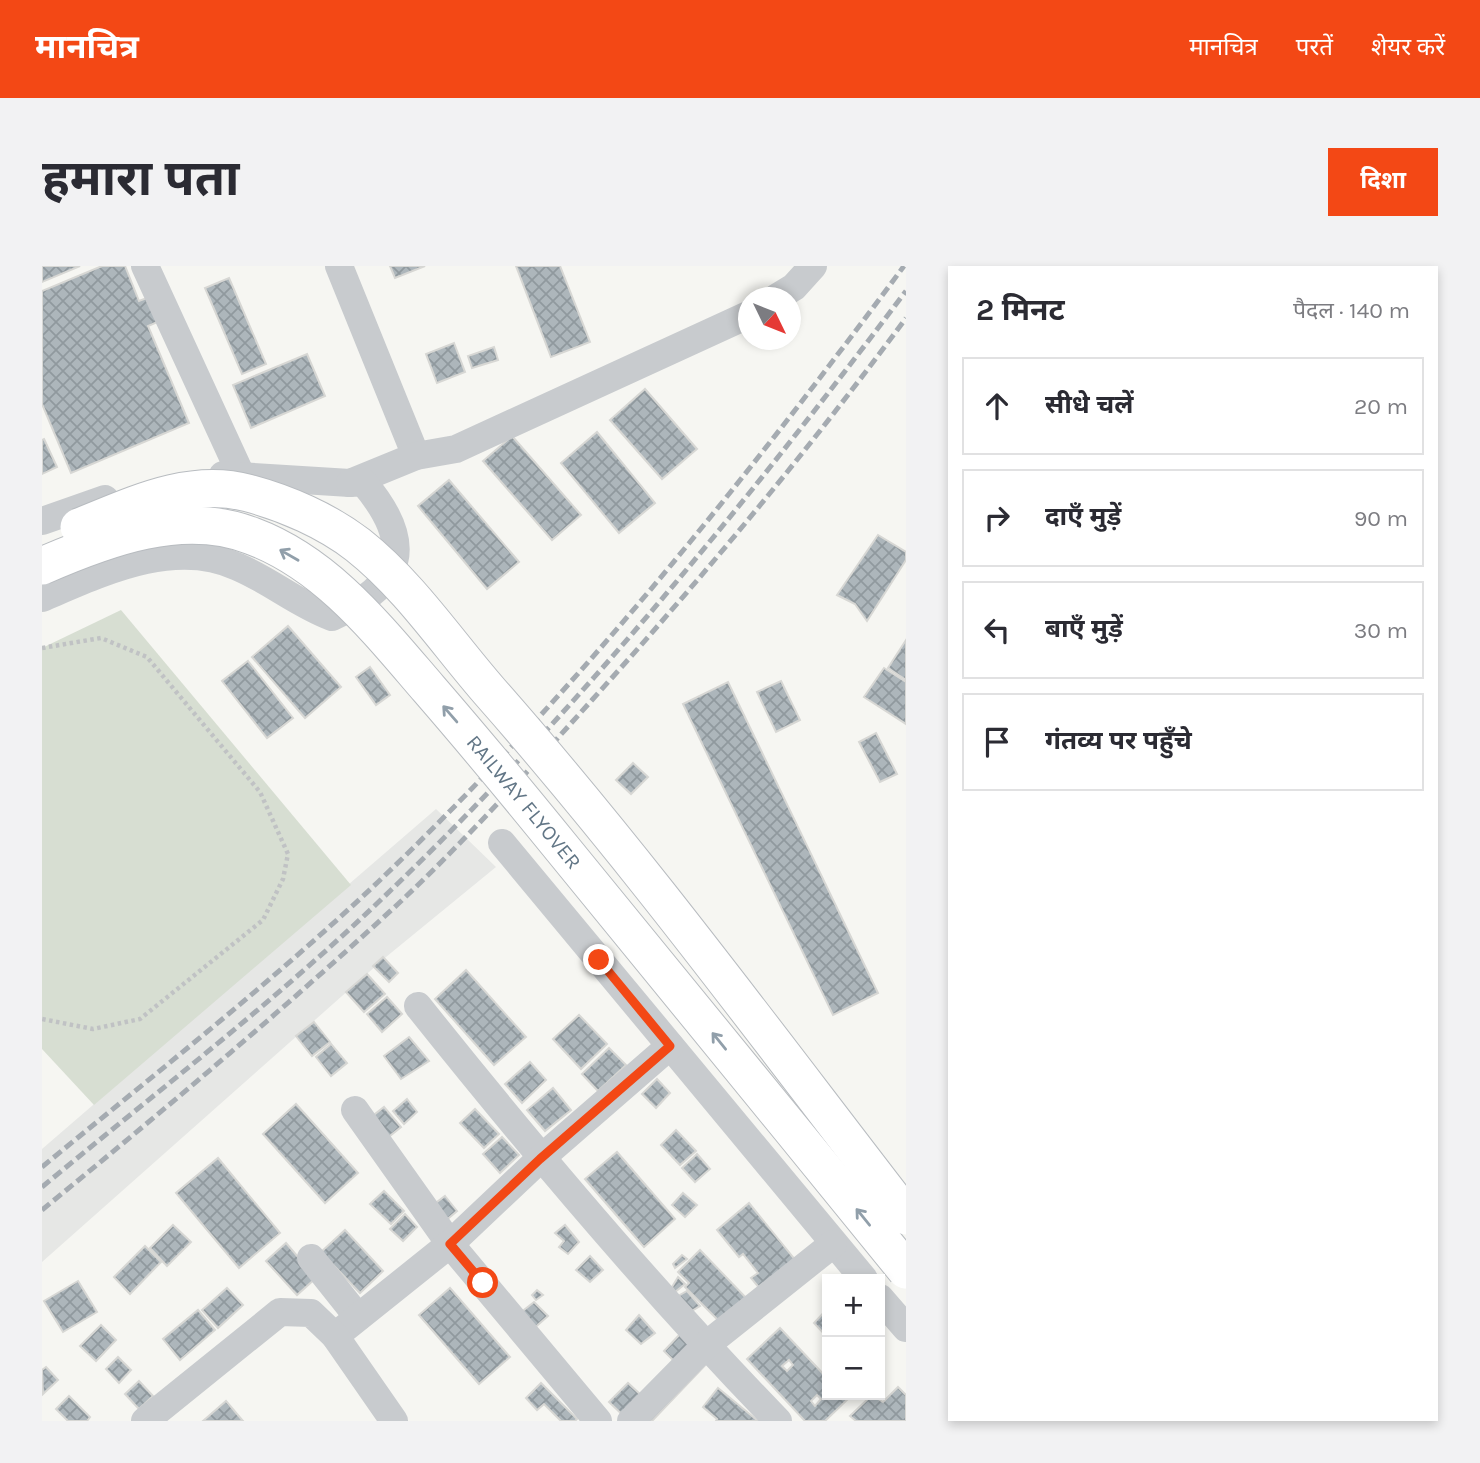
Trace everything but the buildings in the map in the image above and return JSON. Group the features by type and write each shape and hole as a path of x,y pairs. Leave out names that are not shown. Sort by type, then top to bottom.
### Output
{"main road":[{"name":"RAILWAY FLYOVER","path":"43,524 166,493 211,489 246,493 317,519 357,545 417,606 606,830 906,1216"},
{"name":"RAILWAY FLYOVER","path":"42,566 84,548 133,533 194,526 221,527 252,536 292,555 328,581 369,619 473,740 906,1270"}],"street":[{"path":"145,266 242,477"},
{"path":"339,266 416,456"},
{"path":"794,287 813,266"},
{"path":"350,484 416,456 456,449 738,320"},
{"path":"42,598 133,563 166,557 202,557 234,565 277,586 313,610 332,617 358,606 381,587 397,559 394,536 379,500 363,482 350,484 209,474 145,484 43,524"},
{"path":"502,843 860,1274"},
{"path":"418,1006 540,1159 705,1346 778,1421"},
{"path":"335,1336 450,1244 540,1159 670,1046"},
{"path":"355,1110 450,1244 598,1421"},
{"path":"631,1421 705,1346 834,1244"},
{"path":"311,1258 358,1317"},
{"path":"885,1304 906,1328"},
{"path":"145,1421 280,1312 311,1313 335,1336 394,1421"}],"path":[{"path":"42,648 101,638 147,657 260,792 288,854 283,878 263,920 140,1019 93,1029 42,1019"}],"shaded area":[{"path":"121,610 351,885 94,1105 42,1049 42,648"},
{"path":"436,809 496,867 386,957 42,1262 42,1149"}],"railway":[{"path":"42,1167 296,956 378,882 520,738 719,507 904,266"},
{"path":"42,1187 220,1042 307,967 391,890 461,820 596,675 724,525 906,291"},
{"path":"42,1210 311,983 398,904 473,830 592,700 714,560 793,465 906,318"}],"route":[{"path":"483,1283 450,1244 540,1159 670,1046 599,960"}]}
